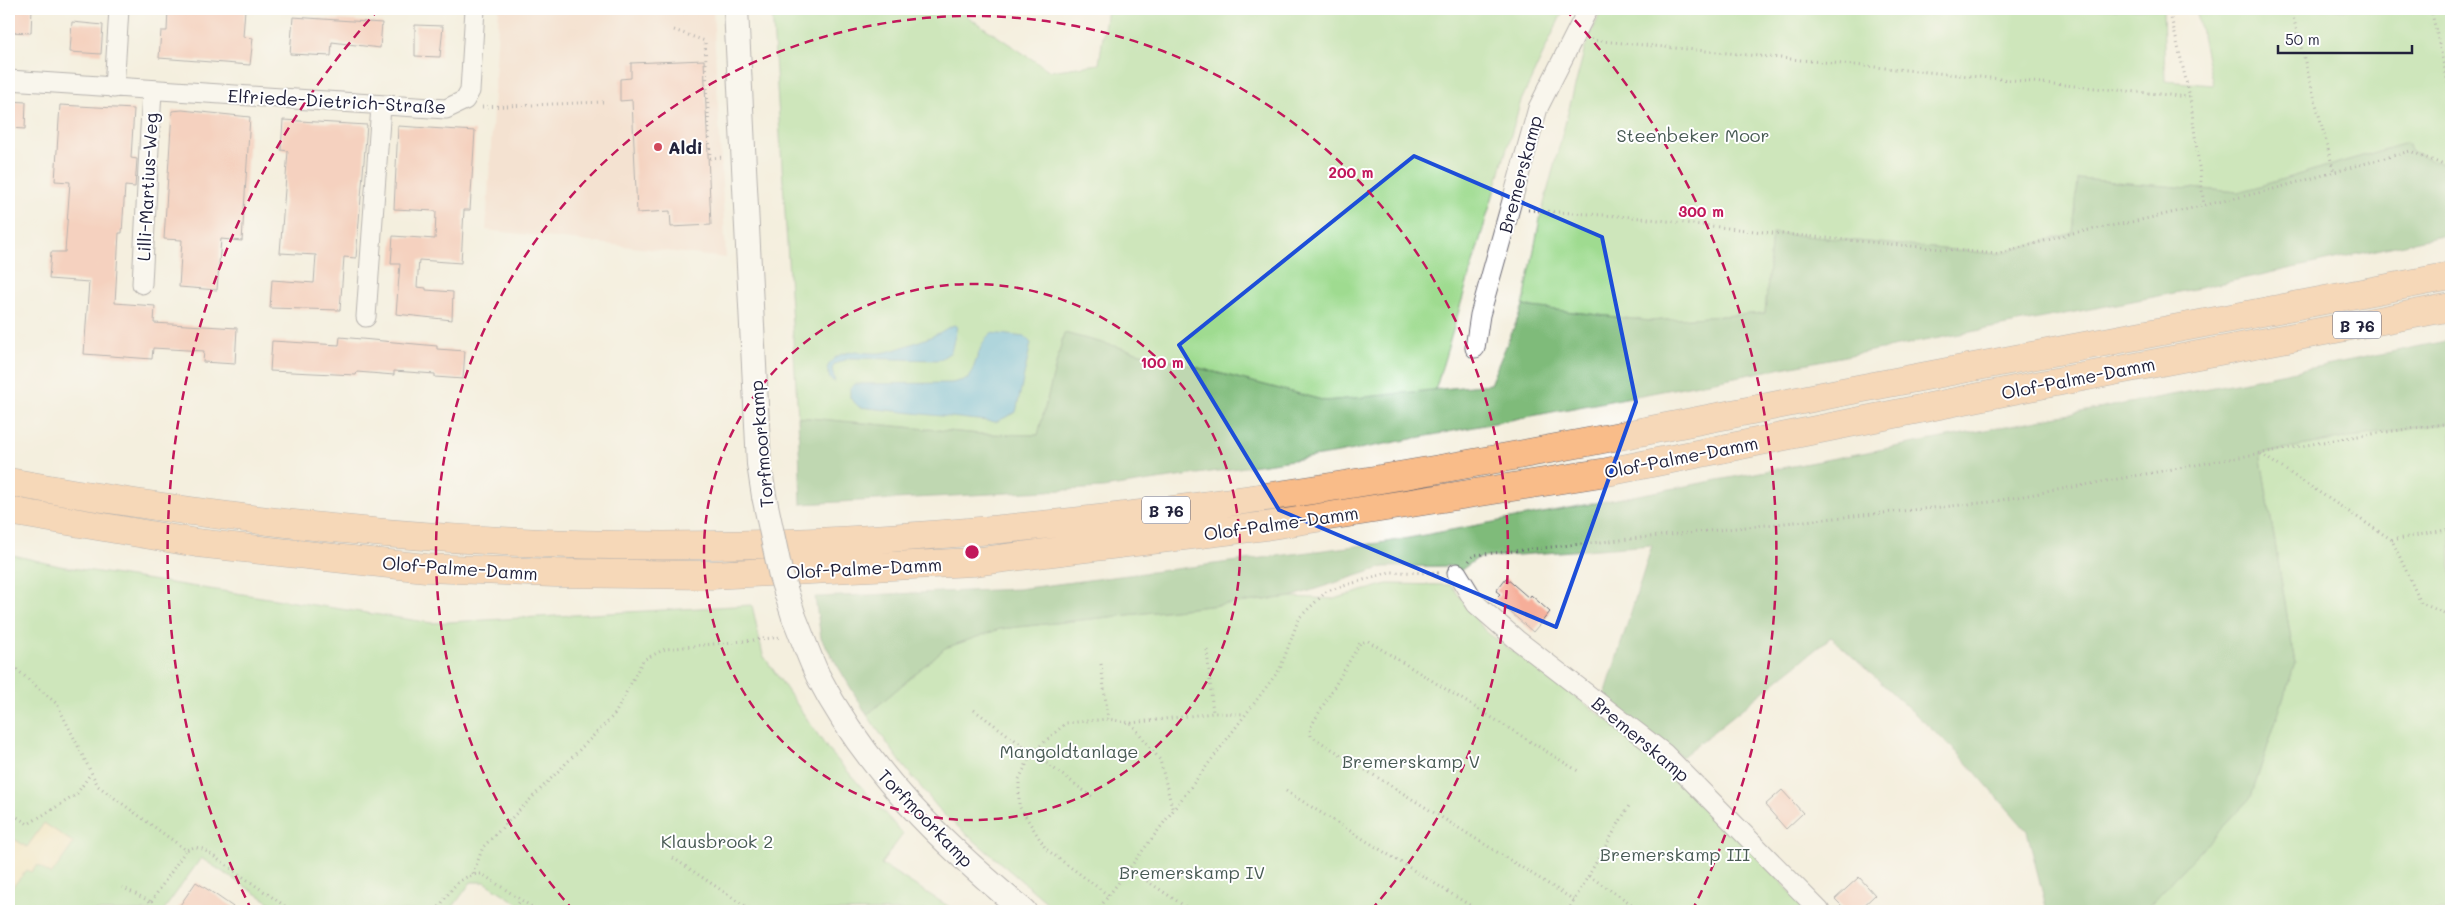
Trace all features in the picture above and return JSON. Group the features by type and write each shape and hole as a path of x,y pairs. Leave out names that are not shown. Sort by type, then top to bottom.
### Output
{"highway":[{"name":"Olof-Palme-Damm","path":"9,482 202,514 328,529 512,541 590,545 714,545 848,540 976,532 1105,518 1259,497 1586,443 2074,346 2451,276"},
{"name":"Olof-Palme-Damm","path":"9,511 197,543 426,568 556,574 711,575 973,562 1266,526 1607,472 2019,389 2451,307"}],"street":[{"path":"114,88 119,9"},
{"name":"Elfriede-Dietrich-Straße","path":"9,80 446,109 465,100 470,91 475,9"},
{"name":"Torfmoorkamp","path":"736,9 759,464 790,627 839,712 879,770 939,837 1024,911"},
{"name":"Bremerskamp","path":"1475,348 1480,315 1538,108 1588,9"},
{"name":"Lilli-Martius-Weg","path":"142,284 152,90"},
{"path":"366,317 382,106"},
{"name":"Bremerskamp","path":"1457,573 1476,604 1510,633 1664,753 1820,911"}],"path":[{"path":"2169,9 2190,97 2204,205"},
{"path":"2291,9 2334,172"},
{"path":"2431,9 2451,96"},
{"path":"674,30 705,41 710,158 732,157"},
{"path":"1574,38 2190,97"},
{"path":"465,100 473,106 486,108 604,102"},
{"path":"1511,208 1632,217 1772,233 1997,254 2073,234 2204,205 2410,151 2451,168"},
{"path":"1097,911 1280,669 1299,618 1327,591 1390,572 1457,573 1474,555 1990,502 2351,437 2451,423"},
{"path":"2260,453 2392,540 2420,603 2451,616"},
{"path":"2392,540 2451,529"},
{"path":"473,874 483,847 614,714 643,660 666,649 790,627"},
{"path":"1574,900 1311,736 1310,728 1360,643 1368,641 1578,772"},
{"path":"1207,650 1212,713"},
{"path":"9,663 57,704 98,786 186,850"},
{"path":"1101,664 1108,719"},
{"path":"974,710 1094,798"},
{"path":"1108,895 1046,849 1019,806 1019,779 1032,753 1066,724 1108,719 1131,723 1212,713 1245,714"},
{"path":"1131,723 1160,760 1173,811"},
{"path":"9,812 28,824 76,795 91,773"},
{"path":"1286,791 1479,911"},
{"path":"1568,911 1630,804"},
{"path":"148,911 151,902 186,850 195,847 202,849 292,911"},
{"path":"674,858 752,911"},
{"path":"436,911 463,877 473,874 482,874 538,911"},
{"path":"1589,876 1642,911"},
{"path":"1147,881 1192,911"},
{"path":"122,887 151,902"},
{"path":"512,911 521,900"},
{"path":"9,907 15,911"}],"highlighted area":[{"path":"1414,156 1602,237 1636,402 1556,627 1279,510 1179,345"}],"shaded area":[{"path":"499,9 713,9 726,258 486,230"}],"green space":[{"path":"772,9 956,9 1050,71 1099,64 1107,9 1564,9 1521,101 1435,391 1326,401 1064,333 1038,435 980,434 798,417"},
{"name":"Steenbeker Moor","path":"1602,9 2163,9 2165,81 2213,85 2196,9 2451,9 2451,168 2410,151 2407,143 2239,192 2079,179 2073,233 1997,254 1772,233 1765,313 1649,321 1523,306 1540,219 1585,48"},
{"path":"2407,143 2410,151 2447,166 2451,189 2451,234 2190,290 1333,454 1103,488 801,504 798,417 980,434 1038,435 1064,333 1326,401 1490,384 1523,306 1649,321 1765,313 1772,233 1997,254 2073,233 2078,179 2239,192"},
{"path":"2451,340 2451,423 2351,437 2260,453 2295,663 2251,797 2144,911 2047,911 2027,831 1961,756 1831,637 1682,757 1604,698 1652,545 1478,558 1457,573 1451,566 1384,567 1291,597 1000,629 945,648 867,715 821,638 815,597 1018,589 1387,542 2241,382"},
{"path":"2451,423 2451,911 2144,911 2251,797 2295,663 2260,453 2351,437"},
{"name":"Klausbrook 2","path":"9,554 59,566 432,623 752,605 763,655 827,748 903,834 881,864 956,911 529,911 485,882 471,882 450,911 283,911 201,858 163,911 9,911"},
{"path":"1387,584 1451,585 1485,631 1668,764 1809,911 1057,911 943,814 902,764 867,715 945,648 1000,629 1291,597 1334,599"}],"sand":[{"path":"44,823 74,843 51,875 38,865 31,872 27,870 9,891 9,843 14,839 27,847"}],"water":[{"path":"954,325 957,327 951,352 939,360 850,358 835,364 832,369 835,382 830,379 827,368 839,355 854,352 878,353 891,351 933,336"},
{"path":"991,333 1025,337 1031,343 1016,412 996,422 859,407 850,398 850,389 855,384 952,383 968,379 983,343"}],"building":[{"path":"9,9 32,9 31,33 9,32"},
{"path":"168,9 245,9 243,37 253,38 250,65 159,58 161,31 167,31"},
{"path":"293,17 382,23 380,48 332,42 331,56 290,54"},
{"path":"72,22 103,25 101,54 70,52"},
{"path":"415,25 443,26 440,57 415,56"},
{"name":"Aldi","path":"704,60 711,225 671,227 670,211 637,213 632,100 620,101 620,79 631,78 631,63"},
{"path":"9,101 26,102 25,129 9,128"},
{"path":"60,105 134,109 131,158 137,159 135,187 125,186 122,233 119,233 115,303 155,306 154,323 237,328 235,364 203,362 204,351 153,348 152,359 84,354 89,282 49,279 51,252 65,252 70,182 55,181"},
{"path":"182,110 250,117 242,241 221,239 217,290 179,287 182,240 164,239 172,111"},
{"path":"283,120 367,125 356,258 344,257 340,310 270,308 272,280 314,283 316,255 280,253 288,151 281,150"},
{"path":"398,126 475,131 470,210 464,210 461,263 419,260 417,287 426,288 426,290 453,292 452,320 396,314 400,264 391,264 393,236 435,239 436,211 394,209"},
{"path":"340,337 437,346 437,349 465,351 463,379 435,377 435,374 394,371 394,375 357,372 356,375 270,371 272,341 339,345"},
{"path":"1506,578 1529,598 1531,595 1550,612 1533,632 1495,599 1500,594 1496,591"},
{"path":"1782,790 1803,813 1786,829 1765,805"},
{"path":"1859,877 1875,895 1858,911 1847,911 1835,899"},
{"path":"196,882 210,891 239,911 176,911"}],"place":[{"name":"Aldi","path":"658,147"}],"park label":[{"name":"Mangoldtanlage","path":"1069,751"},
{"name":"Bremerskamp V","path":"1411,761"},
{"name":"Bremerskamp III","path":"1675,854"},
{"name":"Bremerskamp IV","path":"1192,872"}]}
